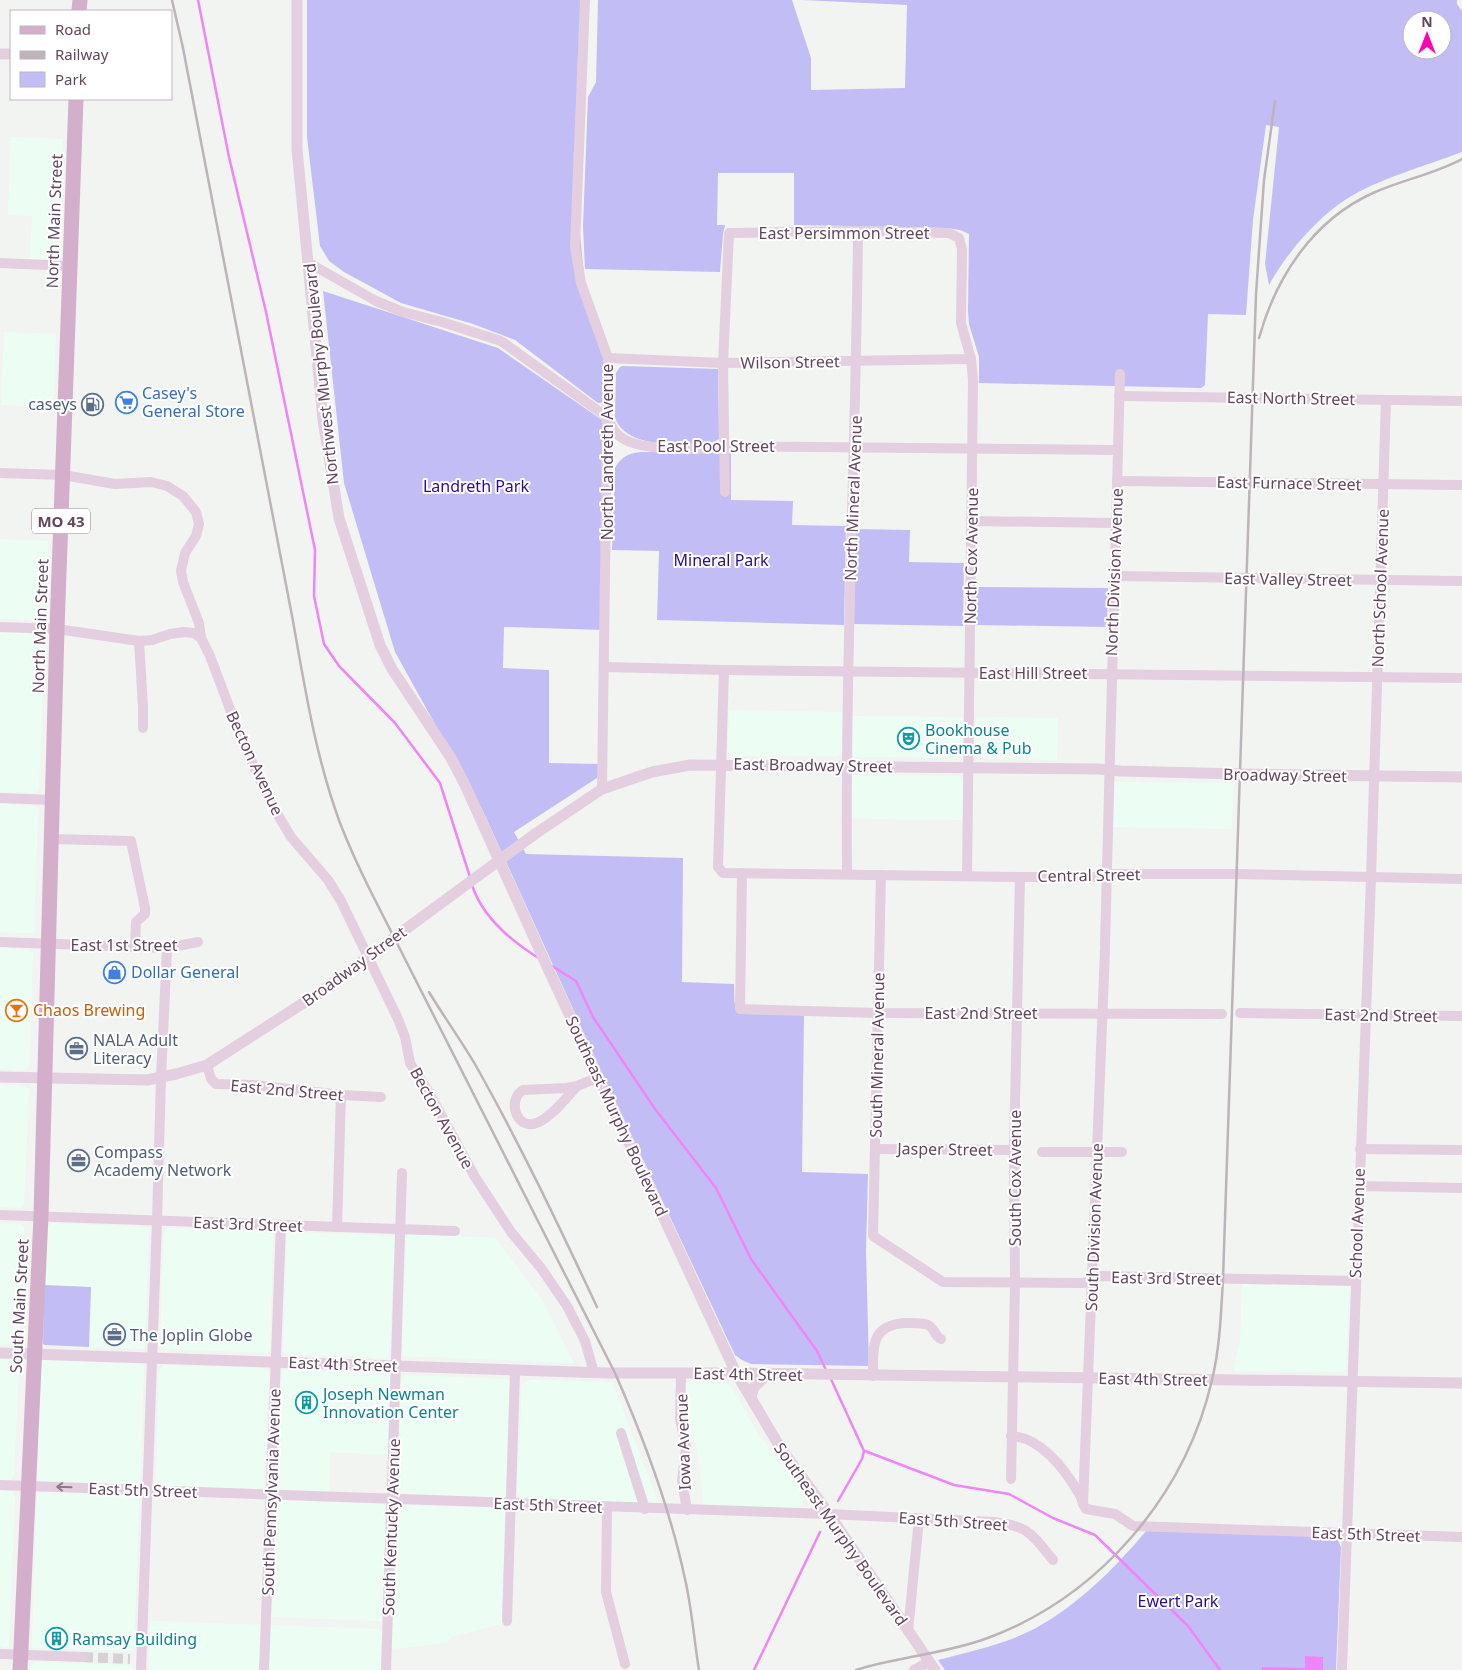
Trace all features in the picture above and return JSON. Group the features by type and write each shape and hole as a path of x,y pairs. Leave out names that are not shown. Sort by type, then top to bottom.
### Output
{"main road":[{"name":"North Main Street","path":"49,944 57,629 76,100"},
{"name":"South Main Street","path":"20,1662 41,1216 49,944"}],"street":[{"name":"Northwest Murphy Boulevard","path":"296,0 298,150 322,420 339,518 380,645 392,669 450,758 487,832"},
{"name":"North Landreth Avenue","path":"585,0 575,247 581,283 608,358 602,789"},
{"name":"East Persimmon Street","path":"724,363 729,233 858,231 949,233 958,238"},
{"name":"North Mineral Avenue","path":"847,765 857,360 858,231"},
{"name":"North Cox Avenue","path":"958,238 962,249 962,323 972,359 973,380 967,876"},
{"name":"East Pool Street","path":"308,263 376,301 403,312 501,341 607,417 618,434 639,445 702,450 725,446 1118,450"},
{"path":"0,264 70,266"},
{"name":"Wilson Street","path":"608,358 724,363 972,359"},
{"path":"724,363 725,492"},
{"name":"North Division Avenue","path":"1109,770 1120,374"},
{"name":"East North Street","path":"1119,396 1462,401"},
{"name":"North School Avenue","path":"1374,777 1386,400"},
{"path":"0,473 62,475"},
{"name":"Becton Avenue","path":"62,475 103,483 142,482 159,484 176,490 196,512 199,524 196,536 185,553 180,572 182,582 199,623 200,638 210,656 245,748 272,805 291,837 328,880 341,900 398,1019 405,1037 410,1063 428,1091 475,1178 511,1232 541,1268 567,1306 585,1341 594,1373"},
{"name":"East Furnace Street","path":"1117,481 1462,485"},
{"path":"971,522 1116,523"},
{"name":"East Valley Street","path":"1114,576 1462,581"},
{"path":"0,627 57,629 139,641 152,640 184,632 194,633 200,638"},
{"path":"139,641 143,728"},
{"name":"East Hill Street","path":"605,667 1462,678"},
{"path":"721,764 724,670"},
{"name":"Central Street","path":"721,764 718,867 724,873 1020,877 1114,874 1236,874 1462,879"},
{"name":"East Broadway Street","path":"535,834 602,789 665,769 690,765 847,765 1109,770"},
{"path":"847,765 847,874"},
{"name":"Broadway Street","path":"1109,770 1374,777 1462,777"},
{"name":"South Division Avenue","path":"1083,1504 1105,947 1109,770"},
{"name":"School Avenue","path":"1342,1670 1374,777"},
{"path":"0,798 53,800"},
{"name":"Southeast Murphy Boulevard","path":"487,832 549,971 736,1373 780,1447 829,1514 932,1666"},
{"name":"Broadway Street","path":"161,1078 207,1065 319,993 535,834"},
{"path":"52,839 131,841 145,908 145,914 136,922 135,947"},
{"name":"East 2nd Street","path":"742,873 740,1009 878,1012 1222,1014"},
{"name":"South Mineral Avenue","path":"873,1236 881,875"},
{"name":"South Cox Avenue","path":"1011,1478 1015,1283 1014,1150 1020,877"},
{"name":"East 1st Street","path":"0,942 167,948 198,942"},
{"path":"141,1670 167,948"},
{"name":"East 2nd Street","path":"1240,1013 1462,1016"},
{"name":"East 2nd Street","path":"207,1065 211,1079 216,1084 254,1085 341,1095 380,1097"},
{"path":"577,1086 538,1122 523,1123 518,1117 515,1098 523,1090 577,1086 599,1077"},
{"path":"0,1078 147,1080 161,1078"},
{"path":"337,1227 341,1095"},
{"name":"Jasper Street","path":"876,1149 1014,1150"},
{"path":"1360,1149 1462,1150"},
{"path":"1042,1152 1122,1152"},
{"name":"South Kentucky Avenue","path":"386,1670 402,1173"},
{"path":"1358,1186 1462,1188"},
{"name":"East 3rd Street","path":"0,1215 455,1231"},
{"name":"South Pennsylvania Avenue","path":"264,1670 281,1225"},
{"name":"East 3rd Street","path":"873,1236 943,1282 1084,1283 1098,1276 1355,1281"},
{"path":"873,1376 875,1340 881,1331 886,1328 897,1324 924,1324 931,1327 936,1336 941,1339"},
{"name":"East 4th Street","path":"0,1353 594,1373 736,1373 1462,1383"},
{"path":"507,1621 516,1371"},
{"name":"Iowa Avenue","path":"681,1373 680,1419 686,1445 682,1481 687,1510"},
{"path":"750,1397 754,1387 769,1374"},
{"path":"621,1433 645,1509"},
{"path":"1011,1436 1030,1440 1046,1452 1077,1490 1083,1504"},
{"name":"East 5th Street","path":"0,1485 829,1514 994,1522 1018,1526 1030,1533 1053,1560"},
{"name":"East 5th Street","path":"1083,1504 1088,1510 1115,1514 1129,1525 1137,1527 1462,1537"},
{"path":"607,1507 606,1592 625,1664"},
{"path":"908,1631 919,1518"},
{"path":"0,1654 20,1662 83,1657"},
{"path":"130,1658 142,1659"},
{"path":"914,1670 932,1666"}],"shaded area":[{"path":"11,137 63,139 59,255 55,259 30,259 32,216 8,215"},
{"path":"4,332 56,334 53,407 1,405"},
{"path":"0,539 48,541 46,617 44,620 0,619"},
{"path":"0,632 42,634 45,637 39,789 35,793 0,792"},
{"path":"729,710 843,712 842,752 837,756 733,756 728,749"},
{"path":"852,716 963,717 962,754 958,758 855,757 852,755"},
{"path":"976,717 1058,718 1057,760 977,758 975,753"},
{"path":"853,775 960,776 963,781 963,820 851,819"},
{"path":"1114,782 1233,783 1232,829 1111,827"},
{"path":"0,804 35,806 38,808 34,931 32,933 0,932"},
{"path":"0,948 29,950 33,953 29,1067 25,1070 0,1070"},
{"path":"0,1085 25,1086 29,1090 24,1205 21,1208 0,1207"},
{"path":"0,1223 20,1224 24,1228 20,1340 17,1345 0,1344"},
{"path":"52,1223 144,1227 149,1229 145,1345 143,1349 89,1347 91,1287 44,1285 48,1225"},
{"path":"168,1228 269,1232 273,1235 270,1349 268,1353 161,1349 164,1233"},
{"path":"291,1232 393,1236 395,1240 389,1356 386,1358 287,1354 283,1352 287,1234"},
{"path":"410,1234 495,1238 542,1300 574,1363 404,1356 402,1352 406,1237"},
{"path":"1242,1284 1347,1286 1349,1289 1346,1368 1344,1372 1233,1371 1240,1341"},
{"path":"0,1358 15,1359 19,1364 14,1476 10,1481 0,1480"},
{"path":"45,1360 140,1364 144,1366 140,1484 41,1482 37,1479 40,1362"},
{"path":"164,1365 264,1368 269,1371 264,1487 259,1489 159,1486 156,1483 159,1370"},
{"path":"284,1370 389,1374 388,1455 330,1452 329,1492 278,1489 282,1373"},
{"path":"405,1375 506,1379 510,1381 506,1495 504,1498 399,1493 401,1379"},
{"path":"528,1380 612,1382 659,1504 520,1498 517,1490 522,1385"},
{"path":"673,1382 721,1383 730,1385 760,1437 803,1490 804,1499 801,1505 795,1508 704,1507 698,1451"},
{"path":"0,1491 12,1491 15,1496 9,1644 8,1647 4,1648 0,1647"},
{"path":"41,1492 139,1496 134,1648 131,1651 33,1648 37,1494"},
{"path":"285,1500 384,1505 386,1510 382,1621 271,1617 277,1507 280,1502"},
{"path":"402,1505 503,1508 506,1510 502,1624 453,1636 446,1643 392,1649 398,1509"},
{"path":"154,1621 378,1629 382,1633 380,1670 149,1670 150,1624"},
{"path":"1305,1656 1323,1657 1323,1670 1262,1670 1262,1667 1305,1668"},
{"path":"35,1662 131,1665 133,1670 30,1670 31,1665"}],"green space":[{"path":"307,0 583,0 578,214 585,285 604,338 608,402 598,403 515,340 473,324 401,303 344,272 329,261 320,246 307,137"},
{"path":"598,0 792,0 811,58 811,90 905,88 907,5 802,0 1457,0 1457,4 1462,11 1462,152 1387,179 1345,200 1323,217 1302,238 1284,261 1269,285 1265,264 1279,127 1266,125 1253,220 1246,315 1208,314 1205,385 1201,388 979,383 979,357 969,324 968,311 969,234 947,228 794,225 794,173 718,173 717,225 725,225 720,272 585,269 583,226 588,97 596,82"},
{"name":"Landreth Park","path":"323,291 498,348 602,420 603,630 504,627 503,668 549,670 549,763 600,764 597,778 514,832 526,854 683,858 682,982 734,984 736,1006 745,1014 804,1015 802,1172 868,1174 866,1250 869,1366 751,1364 735,1355 599,1066 482,809 395,652 344,483"},
{"path":"623,366 718,369 719,439 714,442 673,444 643,440 630,435 621,428 615,417 616,373"},
{"name":"Mineral Park","path":"731,450 731,500 793,501 792,525 846,526 844,625 657,620 659,551 612,550 615,468 625,457 640,452 716,452"},
{"path":"855,529 910,530 909,562 964,563 963,626 852,624"},
{"path":"976,587 1108,588 1107,627 976,625"},
{"path":"44,1285 91,1287 89,1347 43,1344"},
{"name":"Ewert Park","path":"1147,1530 1330,1537 1338,1540 1341,1547 1336,1670 945,1670 938,1660 988,1647 1025,1634 1036,1628 1067,1608 1096,1584"}],"waterway":[{"path":"198,0 229,157 266,312 315,550 314,596 324,644 339,666 395,723 440,783 470,877"},
{"path":"472,885 483,907 498,926 537,957"},
{"path":"552,966 576,981 593,1017 655,1109 716,1188 751,1259 817,1351 826,1370"},
{"path":"830,1377 864,1451 862,1459 838,1501"},
{"path":"865,1451 954,1485 1009,1494 1053,1518 1095,1535 1188,1626 1220,1670"},
{"path":"754,1670 820,1532"}],"tunnel":[{"path":"83,1657 130,1659"}],"railway":[{"path":"172,0 183,48 307,698 324,774 343,832 366,882 626,1398 664,1500 679,1552 691,1613 699,1670"},
{"path":"856,1670 985,1639 1026,1621 1064,1598 1099,1570 1131,1538 1158,1503 1181,1464 1199,1423 1212,1380 1221,1317 1223,1279 1256,294 1264,180 1275,101"},
{"path":"1259,338 1266,315 1287,272 1300,253 1332,218 1352,204 1373,193 1462,159"},
{"path":"429,992 470,1056 492,1095 539,1185 597,1307"}],"place":[{"name":"Casey's General Store","path":"126,402"},
{"name":"caseys","path":"93,404"},
{"name":"Bookhouse Cinema & Pub","path":"909,739"},
{"name":"Dollar General","path":"115,972"},
{"name":"Chaos Brewing","path":"17,1010"},
{"name":"NALA Adult Literacy","path":"77,1049"},
{"name":"Compass Academy Network","path":"78,1161"},
{"name":"The Joplin Globe","path":"114,1335"},
{"name":"Joseph Newman Innovation Center","path":"307,1403"},
{"name":"Ramsay Building","path":"56,1639"}]}
